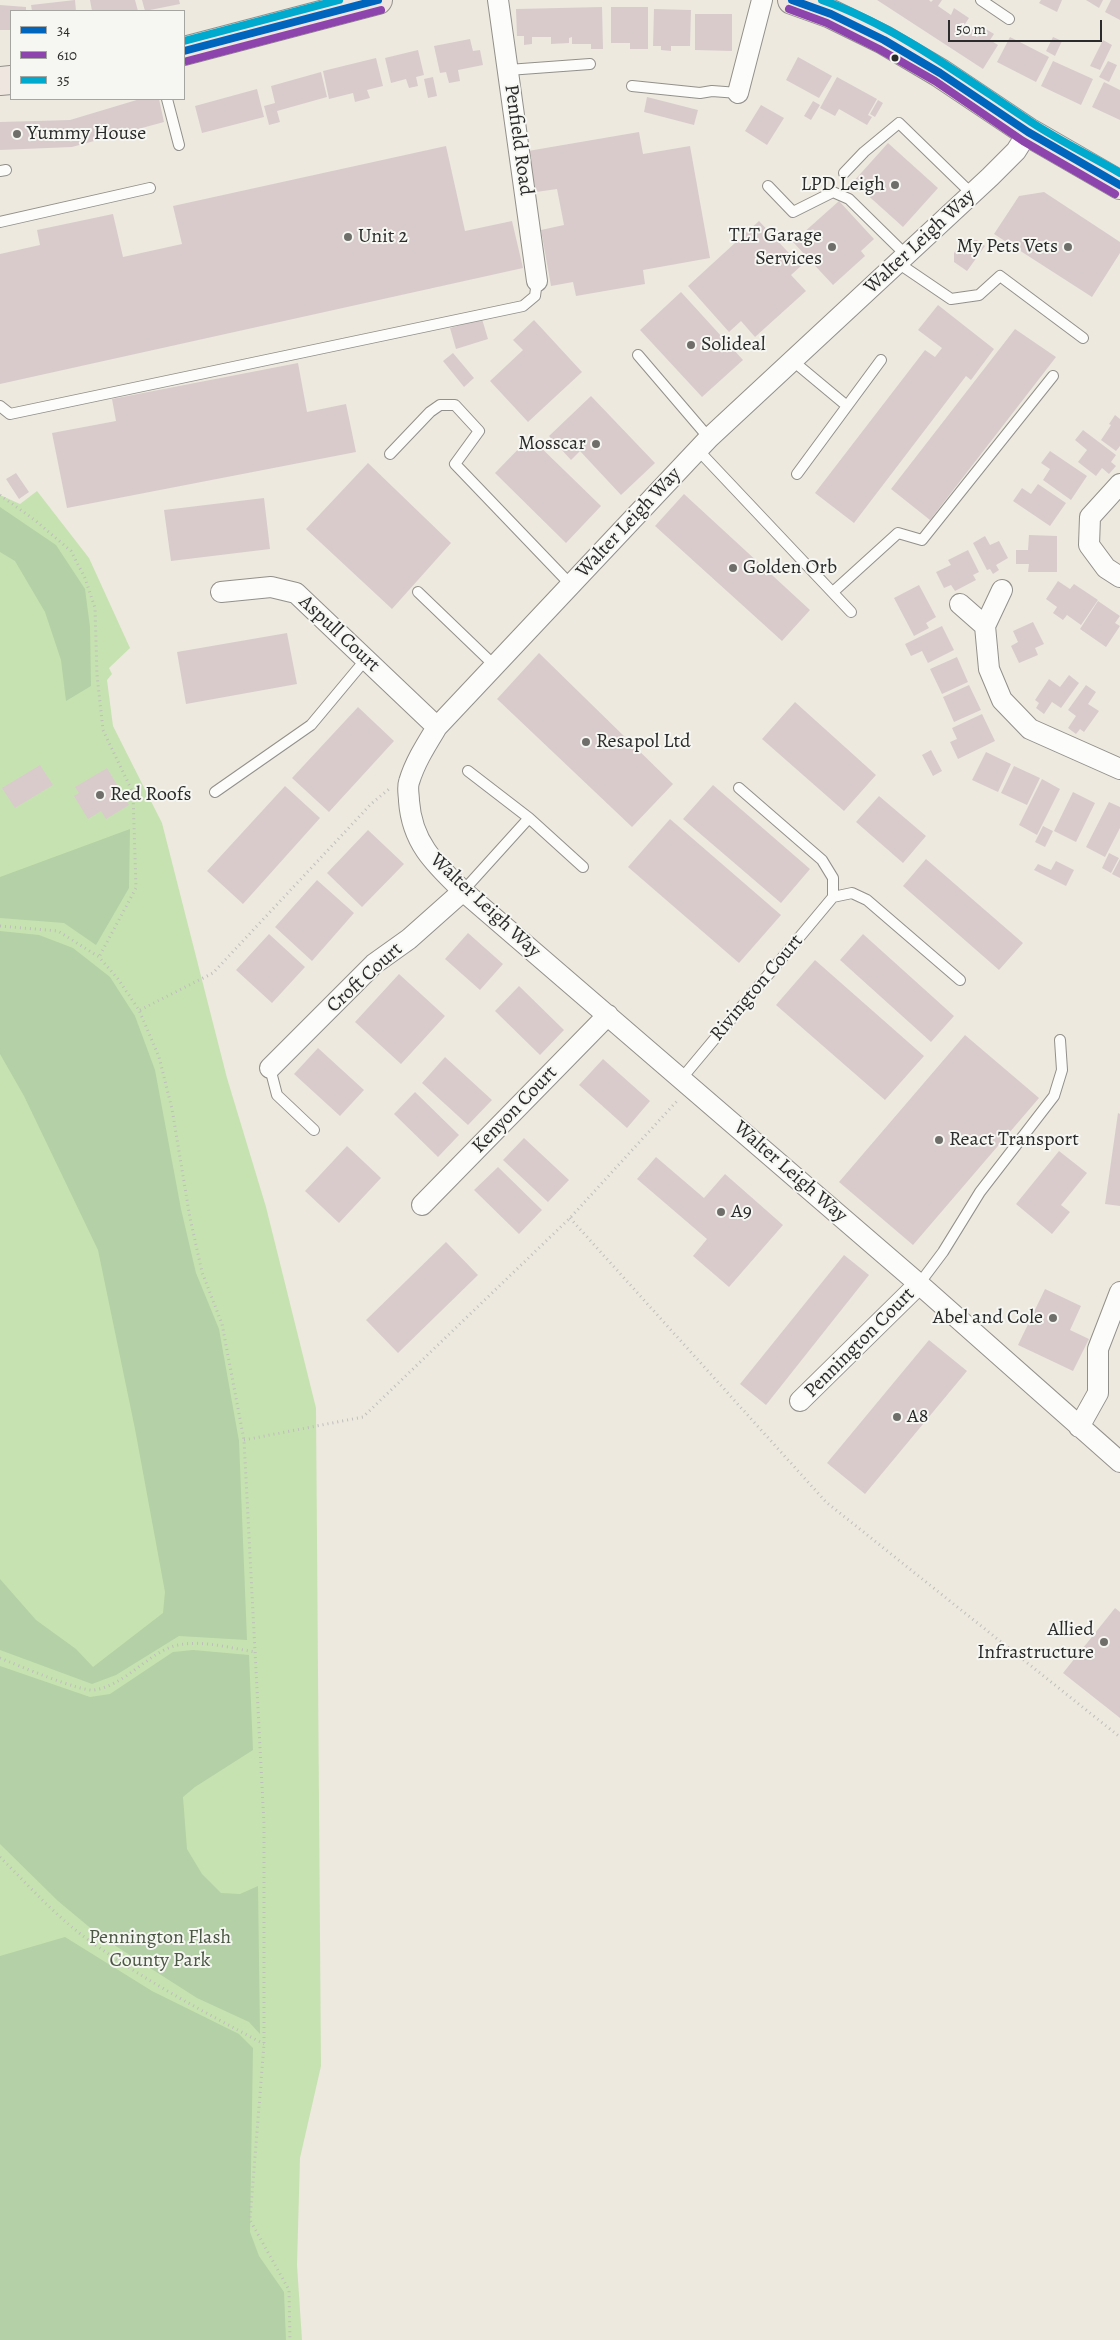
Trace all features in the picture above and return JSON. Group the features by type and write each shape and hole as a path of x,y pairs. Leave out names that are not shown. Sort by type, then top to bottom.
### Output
{"main road":[{"path":"185,50 378,0"},
{"path":"792,0 833,7 940,73 1028,132 1120,185"}],"street":[{"name":"Penfield Road","path":"498,0 537,281"},
{"path":"738,93 762,0"},
{"name":"Walter Leigh Way","path":"1028,132 1016,151 972,194 703,444 437,727 420,754 408,784 410,809 416,834 431,860 463,891 919,1284 1120,1462"},
{"path":"1120,484 1090,517 1089,545 1106,568 1120,577"},
{"name":"Aspull Court","path":"220,592 271,587 296,593 437,727"},
{"path":"1002,590 986,626 989,669 1002,700 1030,729 1120,769"},
{"path":"960,604 986,626"},
{"name":"Croft Court","path":"270,1068 374,964 409,939 463,891"},
{"name":"Kenyon Court","path":"422,1206 608,1015"},
{"name":"Pennington Court","path":"800,1401 919,1284"},
{"path":"1080,1427 1098,1393 1098,1349 1120,1292"}],"lane":[{"path":"981,0 1009,19"},
{"path":"508,70 590,64"},
{"path":"632,86 700,93 712,91 738,93"},
{"path":"168,100 179,145"},
{"path":"844,173 864,152 899,123 972,194"},
{"path":"768,186 793,212 832,192 849,199 902,259 951,299 979,295 1000,276 1083,338"},
{"path":"0,222 150,188"},
{"path":"0,406 10,414 523,306 535,296 537,281"},
{"path":"638,355 703,444 851,612"},
{"path":"792,360 847,406"},
{"path":"797,474 881,360"},
{"path":"832,592 898,532 922,540 1053,376"},
{"path":"390,454 430,412 440,405 455,405 479,431 455,464 571,585"},
{"path":"418,592 495,666"},
{"path":"215,792 311,725 366,660"},
{"path":"468,771 529,818 584,867"},
{"path":"740,788 822,860 832,878 833,897 852,893 867,900 960,980"},
{"path":"463,891 529,818"},
{"name":"Rivington Court","path":"686,1082 833,897"},
{"path":"919,1284 943,1252 980,1192 1054,1096 1062,1070 1060,1040"},
{"path":"270,1068 277,1095 314,1130"}],"path":[{"path":"0,495 71,551 86,578 95,608 97,675 103,730 133,793 136,888 99,957"},
{"path":"140,1010 212,973 371,804 393,786 408,784"},
{"path":"0,926 58,931 99,957 118,979 140,1010 159,1057 170,1101 202,1272 222,1324 244,1440 264,1824 264,2044 250,2220 289,2290 290,2340"},
{"path":"244,1440 363,1417 570,1218 686,1082"},
{"path":"570,1218 826,1502 1120,1737"},
{"path":"0,1658 61,1682 93,1691 114,1683 171,1647 202,1644 255,1652"},
{"path":"0,1857 41,1899 82,1935 162,1989 264,2044"}],"green space":[{"name":"Pennington Flash County Park","path":"37,491 89,558 130,648 109,668 112,674 107,680 113,726 162,823 227,1078 266,1207 316,1408 321,2066 300,2158 297,2265 302,2340 0,2340 0,495 20,504"},
{"path":"0,507 56,545 85,589 90,627 91,686 66,701 61,660 45,612 15,561 0,552"},
{"path":"130,829 129,888 96,945 64,923 0,918 0,877"},
{"path":"0,931 39,935 73,948 110,977 135,1016 155,1070 181,1209 196,1273 219,1329 239,1441 247,1640 179,1636 116,1675 92,1684 0,1650 0,1579 36,1620 76,1649 93,1667 163,1613 165,1592 135,1429 98,1250 24,1096 0,1054"},
{"path":"193,1650 249,1655 253,1750 195,1787 183,1797 187,1849 202,1874 221,1893 240,1894 258,1886 260,2034 249,2022 197,1998 100,1936 58,1901 0,1844 0,1666 90,1697 110,1694 173,1652"},
{"path":"65,1937 152,1991 239,2034 253,2048 250,2232 259,2256 284,2292 286,2340 0,2340 0,1956"}],"building":[{"path":"75,0 76,10 32,10 31,5"},
{"path":"90,0 135,0 138,10 92,10"},
{"path":"142,0 179,0 180,4 150,10 145,10"},
{"path":"877,0 929,0 931,2 933,0 942,0 938,6 951,15 954,8 969,18 965,24 977,32 981,26 994,34 990,40 998,45 983,69"},
{"path":"1041,0 1062,0 1057,12 1039,3"},
{"path":"1086,0 1103,0 1099,8"},
{"path":"1111,0 1120,0 1120,20 1105,12"},
{"path":"0,5 26,7 26,10 10,10 10,30 0,30"},
{"path":"602,7 603,49 591,49 591,44 572,44 572,37 569,38 569,43 551,44 551,37 532,37 532,44 524,45 524,36 517,36 516,9"},
{"path":"611,7 648,7 648,49 630,49 630,43 611,43"},
{"path":"654,9 691,10 690,46 671,46 671,51 661,50 661,46 653,46"},
{"path":"695,14 732,14 732,51 695,50"},
{"path":"1010,37 1049,57 1036,82 997,62"},
{"path":"1053,37 1062,41 1055,56 1046,51"},
{"path":"470,39 473,51 480,50 483,65 458,70 460,81 449,83 446,72 440,73 434,46"},
{"path":"1103,40 1112,45 1100,70 1090,66"},
{"path":"418,50 424,75 416,77 418,86 409,88 406,79 391,83 385,58"},
{"path":"798,57 832,76 819,98 786,80"},
{"path":"376,58 383,86 367,90 370,98 355,102 353,93 329,99 323,71"},
{"path":"1053,61 1093,79 1081,105 1041,86"},
{"path":"1108,61 1117,65 1109,82 1099,77"},
{"path":"321,72 327,97 277,111 280,122 269,125 264,106 275,103 271,86"},
{"path":"433,77 437,96 428,98 424,79"},
{"path":"837,77 877,99 868,115 872,117 867,125 839,109 835,116 820,108"},
{"path":"1104,82 1120,90 1120,120 1092,107"},
{"path":"257,89 264,117 202,133 195,106"},
{"path":"647,97 698,110 694,125 644,112"},
{"path":"137,100 159,100 164,122 72,147 0,150 0,122 70,120"},
{"path":"878,100 883,103 875,117 870,114"},
{"path":"813,101 820,105 811,120 804,116"},
{"path":"761,105 784,118 767,145 745,131"},
{"path":"639,132 643,154 690,146 710,258 643,270 645,284 576,296 573,282 551,286 541,230 564,225 557,189 536,192 528,151"},
{"name":"LPD Leigh","path":"888,143 938,188 903,227 853,182"},
{"name":"Unit 2","path":"446,146 465,231 512,221 523,268 0,384 0,254 40,245 37,230 113,214 123,257 182,244 173,206"},
{"name":"My Pets Vets","path":"1044,192 1120,242 1120,253 1092,297 994,234 1019,196"},
{"name":"TLT Garage Services","path":"839,201 874,239 861,251 865,256 833,285 793,242"},
{"path":"759,221 801,266 791,275 806,291 755,337 741,321 729,332 688,286"},
{"path":"962,240 977,240 985,246 967,271 954,262 954,253"},
{"name":"Solideal","path":"681,292 743,360 702,397 640,330"},
{"path":"938,305 994,349 971,380 966,376 854,523 815,493 925,350 935,357 942,348 918,330"},
{"path":"482,319 488,339 456,349 450,328"},
{"path":"534,320 582,372 528,422 490,381 523,350 513,340"},
{"path":"1015,329 1056,357 930,520 891,489"},
{"path":"453,353 474,378 464,387 443,361"},
{"path":"298,363 307,412 346,404 356,452 67,508 52,433 116,421 112,399"},
{"name":"Mosscar","path":"591,396 655,463 621,495 580,451 571,460 549,436"},
{"path":"1115,415 1120,419 1120,446 1116,451 1101,440"},
{"path":"1083,430 1116,455 1111,462 1116,466 1109,474 1102,468 1096,476 1078,462 1087,450 1075,440"},
{"path":"530,437 601,506 566,543 495,473"},
{"path":"1050,451 1087,476 1071,500 1043,480 1050,469 1041,463"},
{"path":"368,463 451,543 392,609 306,529"},
{"path":"16,473 29,492 19,499 6,479"},
{"path":"1038,484 1066,503 1050,526 1013,501 1022,488 1031,494"},
{"name":"Golden Orb","path":"684,494 810,610 782,641 655,526"},
{"path":"264,498 270,549 171,561 164,510"},
{"path":"1029,535 1057,536 1057,572 1028,572 1029,564 1016,564 1016,550 1028,550"},
{"path":"985,536 990,545 999,541 1008,558 996,565 999,570 993,574 990,569 987,570 973,543"},
{"path":"968,550 979,572 973,575 976,580 955,591 951,585 944,588 936,572 951,565 948,560"},
{"path":"1058,581 1070,589 1074,584 1098,600 1081,625 1067,615 1063,620 1053,613 1057,607 1046,599"},
{"path":"919,585 936,617 926,623 929,628 914,636 894,598"},
{"path":"1098,601 1120,616 1115,623 1120,626 1106,647 1080,629"},
{"path":"1033,622 1044,644 1035,648 1038,655 1019,663 1011,646 1018,642 1013,631"},
{"path":"942,626 954,650 928,663 922,651 911,656 905,644"},
{"path":"287,633 297,684 186,704 177,652"},
{"name":"Resapol Ltd","path":"539,653 673,784 632,827 497,699"},
{"path":"957,657 968,682 942,694 930,669"},
{"path":"1069,675 1079,683 1061,708 1052,702 1044,714 1036,708 1039,703 1035,700 1049,679 1060,687"},
{"path":"969,685 981,710 954,722 943,697"},
{"path":"1086,685 1096,692 1088,704 1099,711 1084,732 1080,729 1076,734 1068,728 1076,716 1068,710"},
{"path":"795,702 876,775 844,811 762,739"},
{"path":"358,707 394,741 329,812 292,778"},
{"path":"982,714 995,741 958,759 950,742 957,739 952,728"},
{"path":"931,750 942,771 933,776 922,755"},
{"path":"986,752 1011,764 998,792 972,780"},
{"path":"40,765 53,785 15,808 2,788"},
{"path":"1014,766 1040,778 1027,805 1001,793"},
{"name":"Red Roofs","path":"107,768 129,805 106,819 101,811 88,819 74,796 79,793 75,787"},
{"path":"1042,779 1060,789 1037,835 1019,825"},
{"path":"713,785 810,869 781,903 683,819"},
{"path":"285,786 320,818 243,904 207,871"},
{"path":"1073,792 1095,803 1076,842 1054,831"},
{"path":"879,796 926,836 903,863 856,822"},
{"path":"1109,802 1120,807 1120,828 1105,857 1086,847"},
{"path":"670,819 781,915 739,963 628,867"},
{"path":"1043,826 1053,831 1045,847 1035,842"},
{"path":"368,830 404,864 362,907 327,873"},
{"path":"1109,853 1119,858 1111,873 1102,868"},
{"path":"926,859 1023,943 999,970 903,886"},
{"path":"1120,859 1120,878 1112,874"},
{"path":"1056,861 1074,870 1066,886 1034,870 1038,864 1051,870"},
{"path":"317,880 354,913 312,961 275,927"},
{"path":"468,933 503,964 480,990 445,959"},
{"path":"269,934 305,967 272,1003 236,970"},
{"path":"863,934 954,1016 931,1042 840,960"},
{"path":"815,960 924,1056 885,1100 776,1005"},
{"path":"399,974 445,1016 401,1064 355,1022"},
{"path":"519,986 564,1030 540,1055 495,1011"},
{"name":"React Transport","path":"965,1035 1039,1098 913,1245 839,1182"},
{"path":"318,1048 364,1090 340,1116 294,1074"},
{"path":"445,1057 492,1100 468,1125 422,1083"},
{"path":"603,1059 650,1101 627,1128 579,1085"},
{"path":"415,1092 459,1135 438,1157 394,1114"},
{"path":"1118,1113 1120,1114 1120,1206 1105,1204"},
{"path":"524,1138 569,1180 548,1202 503,1160"},
{"path":"347,1146 381,1178 339,1223 305,1191"},
{"path":"1059,1151 1087,1173 1061,1205 1070,1212 1052,1234 1016,1204"},
{"name":"A9","path":"656,1157 704,1198 725,1174 783,1225 729,1287 693,1256 707,1239 637,1179"},
{"path":"498,1167 542,1210 519,1234 474,1190"},
{"path":"446,1242 478,1275 398,1353 366,1320"},
{"path":"844,1255 869,1275 766,1405 740,1384"},
{"name":"Abel and Cole","path":"1045,1289 1081,1306 1070,1330 1089,1339 1073,1371 1018,1345"},
{"name":"A8","path":"929,1340 967,1371 865,1494 827,1463"},
{"name":"Allied Infrastructure","path":"1115,1608 1120,1612 1120,1718 1063,1673"}],"transit line":[{"name":"35","path":"185,41 339,0"},
{"name":"34","path":"185,51 378,0"},
{"name":"34","path":"792,0 831,14 884,40 940,73 1028,132 1120,185"},
{"name":"35","path":"822,0 850,11 904,39 1042,129 1120,173"},
{"name":"610","path":"789,9 827,23 879,49 935,81 1023,141 1115,194"},
{"name":"610","path":"187,61 381,10"}],"place":[{"name":"Yummy House","path":"17,134"},
{"name":"LPD Leigh","path":"895,185"},
{"name":"Unit 2","path":"348,237"},
{"name":"TLT Garage Services","path":"832,247"},
{"name":"My Pets Vets","path":"1068,247"},
{"name":"Solideal","path":"691,345"},
{"name":"Mosscar","path":"596,444"},
{"name":"Golden Orb","path":"733,568"},
{"name":"Resapol Ltd","path":"586,742"},
{"name":"Red Roofs","path":"100,795"},
{"name":"React Transport","path":"939,1140"},
{"name":"A9","path":"721,1212"},
{"name":"Abel and Cole","path":"1053,1318"},
{"name":"A8","path":"897,1417"},
{"name":"Allied Infrastructure","path":"1104,1642"}]}
